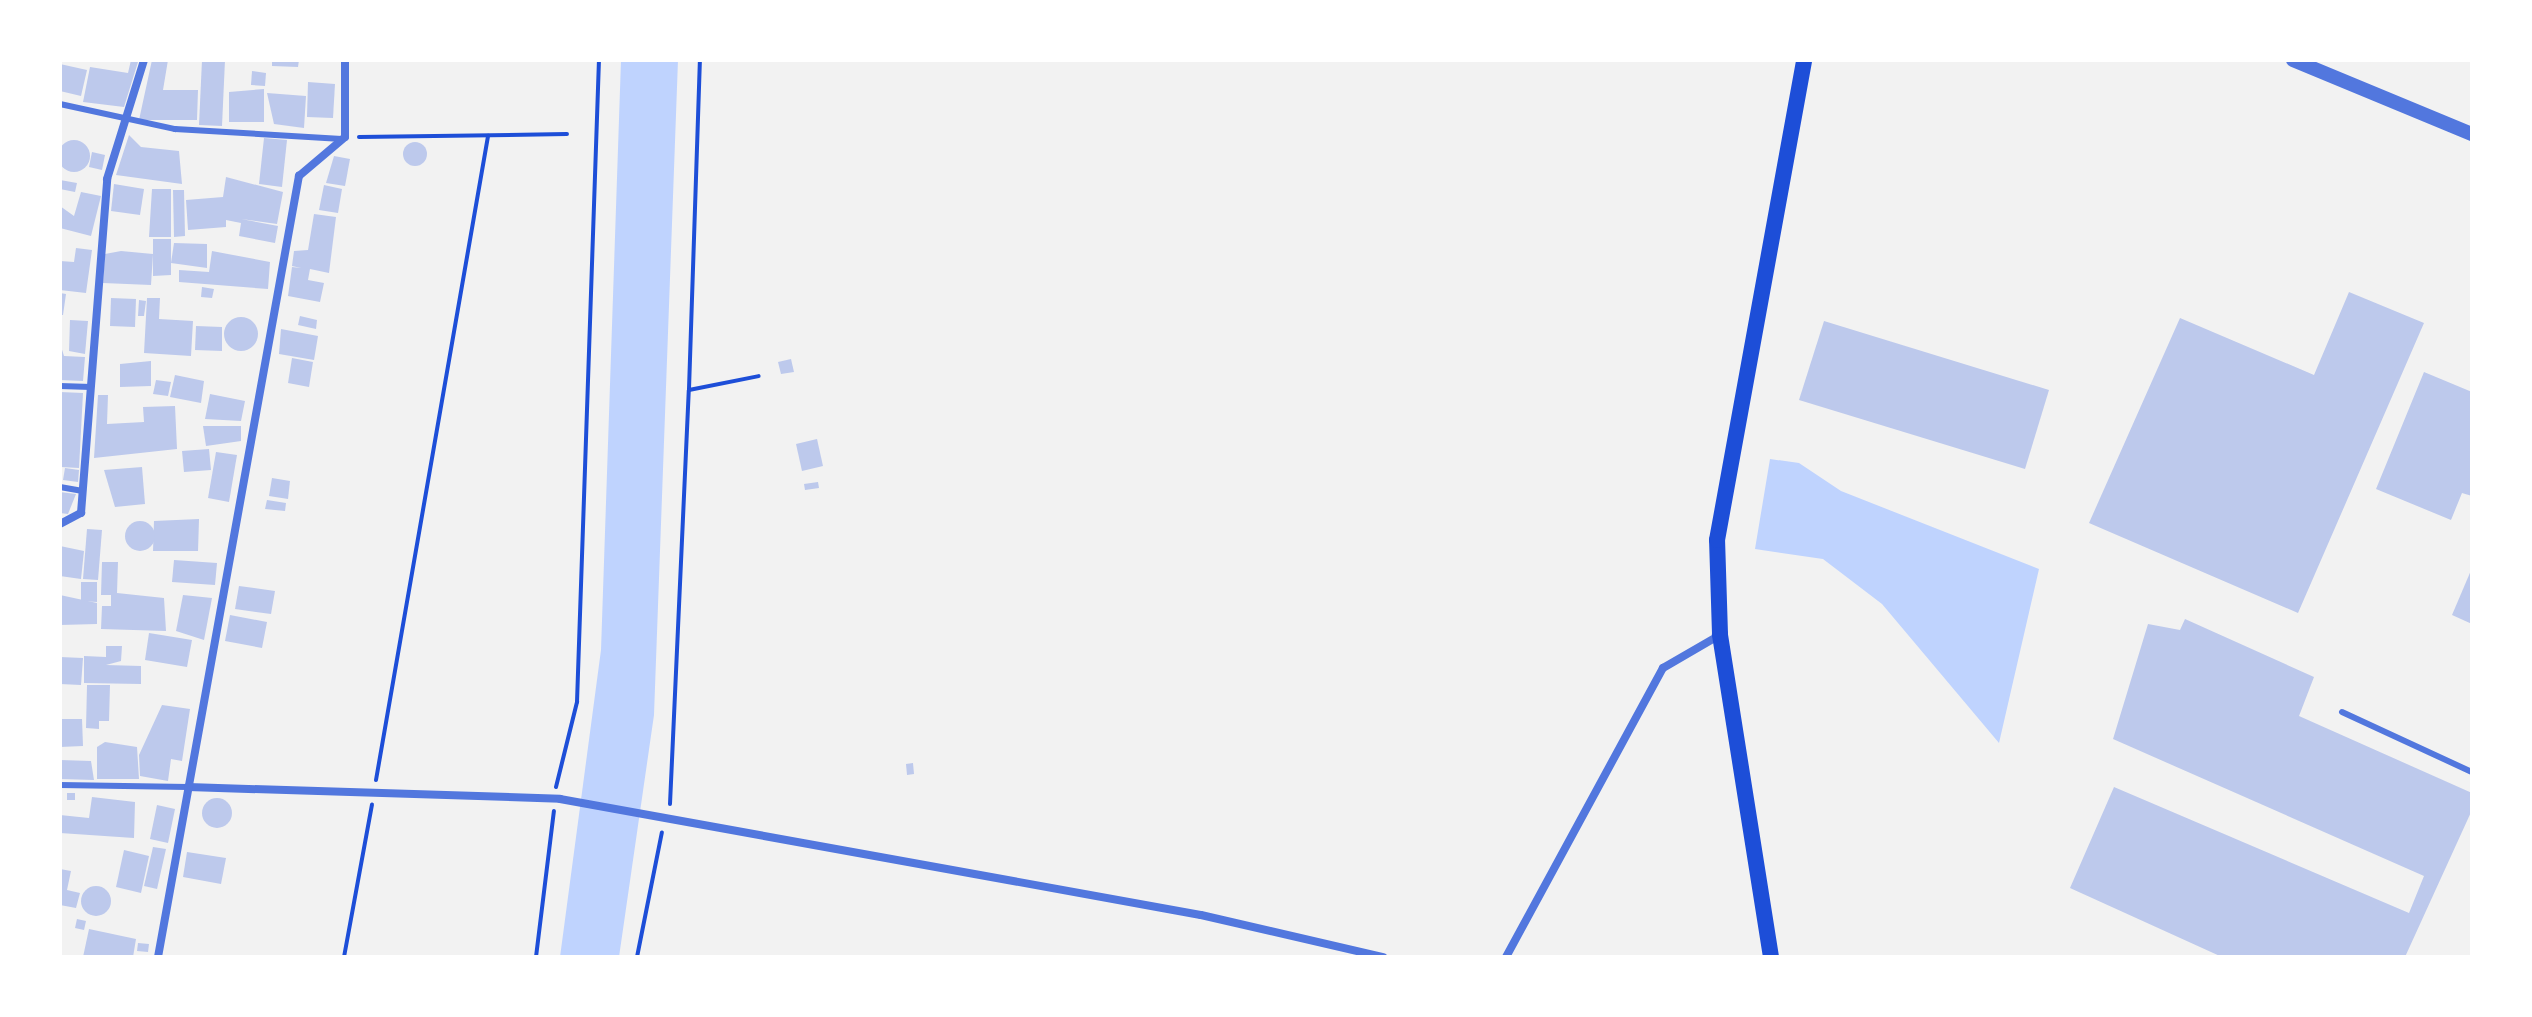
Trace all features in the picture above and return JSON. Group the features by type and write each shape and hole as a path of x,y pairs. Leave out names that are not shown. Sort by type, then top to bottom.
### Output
{"main road":[{"path":"1771,957 1720,634 1719,514 1804,60"}],"street":[{"path":"60,524 81,513 107,179 129,123 144,60"},
{"path":"158,957 299,176 343,138 345,60"},
{"path":"2293,60 2472,134"},
{"path":"1506,957 1663,668 1720,634"},
{"path":"188,787 556,798 665,814 1201,915 1383,957"}],"lane":[{"path":"60,104 129,123 343,138"},
{"path":"60,386 91,387"},
{"path":"60,487 83,491"},
{"path":"2342,712 2472,772"},
{"path":"60,785 188,787"}],"path":[{"path":"536,957 556,798 577,702 599,60"},
{"path":"637,957 654,853 665,814 689,390 700,60"},
{"path":"343,138 567,134"},
{"path":"344,957 488,136"},
{"path":"689,390 759,376"}],"water":[{"path":"621,60 678,60 654,715 619,957 560,957 601,650"},
{"path":"1770,459 1799,463 1841,491 2039,569 1999,743 1882,604 1823,559 1755,549"}],"building":[{"path":"131,60 138,62 124,107 83,102 90,67 128,73"},
{"path":"152,60 168,60 163,90 198,90 197,120 139,120"},
{"path":"202,60 225,60 222,126 199,125"},
{"path":"272,60 299,60 298,67 272,66"},
{"path":"60,64 87,70 81,96 60,91"},
{"path":"252,71 266,73 265,86 251,85"},
{"path":"308,82 335,84 333,118 307,117"},
{"path":"264,89 264,122 229,122 229,92"},
{"path":"267,93 306,96 304,128 274,124"},
{"path":"129,135 141,147 179,151 182,184 116,175"},
{"path":"264,138 287,140 282,187 259,184"},
{"path":"74,140 85,145 90,156 85,167 74,172 63,167 58,156 63,145"},
{"path":"415,142 423,146 427,154 423,162 415,166 407,162 403,154 407,146"},
{"path":"92,152 105,155 102,170 89,167"},
{"path":"334,156 350,159 345,186 326,183"},
{"path":"226,177 283,192 277,224 241,219 278,226 275,243 239,236 241,223 226,220 226,227 188,230 186,200 223,197"},
{"path":"60,180 77,183 75,192 60,189"},
{"path":"114,184 144,189 140,215 111,211"},
{"path":"324,185 342,189 338,213 319,210"},
{"path":"152,189 171,189 171,237 149,237"},
{"path":"173,190 184,190 185,236 174,237"},
{"path":"81,192 101,196 91,236 60,228 60,206 74,216"},
{"path":"314,214 336,217 329,273 310,269 308,280 324,283 320,302 288,296 292,267 301,268 292,266 294,251 308,250"},
{"path":"153,239 171,239 171,275 153,276"},
{"path":"174,243 207,244 207,268 171,263"},
{"path":"76,248 92,250 86,293 60,290 60,261 74,262"},
{"path":"121,251 153,254 151,285 103,283 105,254"},
{"path":"212,251 270,262 268,289 179,282 179,270 209,272"},
{"path":"202,287 214,289 212,298 201,297"},
{"path":"2349,292 2424,323 2298,613 2089,523 2180,318 2314,375"},
{"path":"60,293 66,294 63,315 60,315"},
{"path":"111,298 136,299 135,327 110,326"},
{"path":"147,298 160,298 159,319 193,321 191,356 144,353"},
{"path":"139,300 146,301 144,316 138,316"},
{"path":"300,316 317,320 316,329 298,325"},
{"path":"241,317 253,322 258,334 253,346 241,351 229,346 224,334 229,322"},
{"path":"70,320 88,321 85,354 69,351"},
{"path":"1824,321 2049,390 2025,469 1799,400"},
{"path":"196,326 222,327 222,351 195,350"},
{"path":"281,329 318,336 314,360 279,354"},
{"path":"60,343 64,356 85,357 83,381 60,380"},
{"path":"292,358 313,362 309,387 288,383"},
{"path":"791,359 794,372 781,374 778,362"},
{"path":"151,361 151,386 120,387 120,364"},
{"path":"2424,372 2472,392 2472,496 2462,493 2451,520 2376,489"},
{"path":"175,375 204,381 201,403 170,397"},
{"path":"156,380 171,382 168,396 153,394"},
{"path":"60,392 83,393 79,468 61,467"},
{"path":"210,394 245,401 241,421 205,419"},
{"path":"98,395 108,395 107,424 144,422 143,407 175,406 177,449 94,458"},
{"path":"203,426 241,426 241,441 206,446"},
{"path":"817,439 823,466 802,471 796,444"},
{"path":"209,449 211,470 184,472 182,451"},
{"path":"216,452 237,455 229,502 208,498"},
{"path":"142,467 145,504 115,507 104,470"},
{"path":"65,468 79,470 78,482 63,480"},
{"path":"272,478 290,481 288,499 269,496"},
{"path":"818,482 819,488 805,490 804,484"},
{"path":"60,492 76,494 68,514 60,513"},
{"path":"267,500 286,503 285,511 265,509"},
{"path":"199,519 198,551 153,551 154,521"},
{"path":"140,521 151,525 155,536 151,547 140,551 129,547 125,536 129,525"},
{"path":"87,529 102,530 98,580 83,579"},
{"path":"60,546 84,551 81,579 60,576"},
{"path":"174,560 217,563 215,585 172,582"},
{"path":"102,562 118,562 117,593 164,598 166,631 101,629 102,606 111,606 111,595 101,595"},
{"path":"2472,568 2472,624 2452,615"},
{"path":"81,582 97,582 97,602 81,601"},
{"path":"239,586 275,591 271,614 235,609"},
{"path":"60,595 97,603 97,624 60,625"},
{"path":"183,595 212,598 204,640 176,631"},
{"path":"230,615 267,622 262,648 225,641"},
{"path":"2185,619 2314,677 2299,716 2472,793 2472,810 2405,957 2222,957 2070,888 2114,787 2409,913 2424,876 2113,739 2148,624 2180,630"},
{"path":"149,633 192,640 187,667 145,660"},
{"path":"106,646 122,646 121,661 106,665 141,666 141,684 84,683 84,656 106,657"},
{"path":"60,657 83,658 81,685 60,684"},
{"path":"87,685 110,685 109,721 99,721 99,729 86,728"},
{"path":"162,705 190,709 182,761 171,759 168,781 140,776 139,755"},
{"path":"60,719 82,719 83,746 60,747"},
{"path":"105,742 137,747 139,779 97,779 97,747"},
{"path":"60,760 91,761 94,780 60,779"},
{"path":"913,763 914,774 907,775 906,764"},
{"path":"67,793 75,793 75,800 67,800"},
{"path":"92,797 135,802 134,838 60,833 60,815 89,818"},
{"path":"217,798 223,799 231,807 231,819 223,827 217,828 211,827 203,819 202,813 203,807 211,799"},
{"path":"157,805 175,809 168,843 150,839"},
{"path":"153,847 166,849 157,889 144,886"},
{"path":"124,850 149,856 141,893 116,887"},
{"path":"187,852 226,858 221,884 183,877"},
{"path":"60,869 71,871 67,890 80,893 76,908 60,905"},
{"path":"96,886 107,890 111,901 107,912 96,916 85,912 81,901 85,890"},
{"path":"77,919 86,921 84,930 75,928"},
{"path":"89,929 136,939 133,957 83,957"},
{"path":"138,943 149,944 148,952 137,951"}]}
